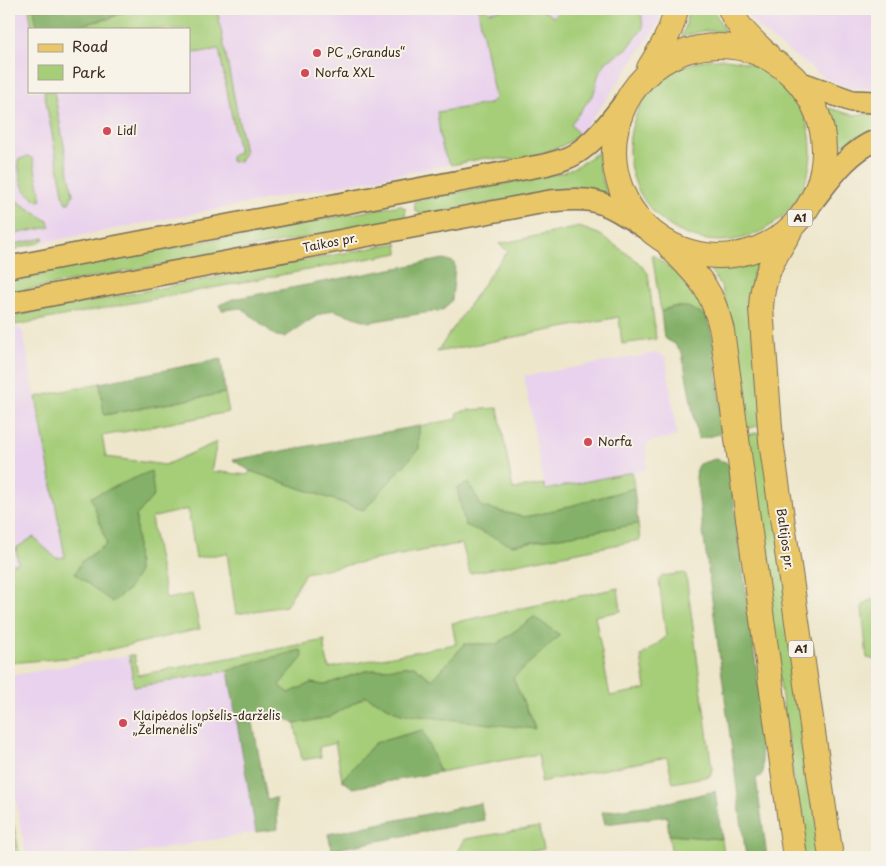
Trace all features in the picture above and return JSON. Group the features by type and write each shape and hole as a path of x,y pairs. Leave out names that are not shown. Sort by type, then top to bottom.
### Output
{"highway":[{"path":"644,76 664,44 674,20 676,9"},
{"path":"730,9 746,35 776,62"},
{"name":"A1","path":"665,242 686,252 706,256 725,256 746,252 771,243 793,226 809,206 820,182 824,156 822,129 814,104 799,82 776,62 757,52 738,47 717,45 697,47 666,60 644,76 625,102 615,131 613,146 620,190 627,204 646,228 665,242 700,278 712,296 718,312 795,857"},
{"name":"Baltijos pr.","path":"793,226 767,272 762,291 761,308 772,441 831,857"}],"main road":[{"name":"A1","path":"799,82 852,102 877,102"},
{"path":"9,268 544,165 574,155 585,147 598,135 625,102"},
{"name":"A1","path":"809,206 844,162 866,144 877,140"},
{"name":"Taikos pr.","path":"9,303 550,201 569,199 593,201 611,207 646,228"}],"shaded area":[{"path":"9,9 663,9 657,26 608,97 579,135 562,146 508,160 484,158 20,247 9,256"},
{"path":"742,9 877,9 877,89 848,87 826,79 769,37"},
{"path":"18,315 15,325 23,332 65,557 9,565 9,316"},
{"path":"657,353 666,357 677,436 650,442 646,447 647,469 545,490 524,376"},
{"name":"Klaipėdos lopšelis-darželis „Želmenėlis“","path":"129,655 134,687 228,671 256,832 115,857 26,857 9,759 9,676"}],"green space":[{"path":"29,9 34,9 40,28 32,28"},
{"path":"34,9 130,9 108,18 63,28 40,28"},
{"path":"130,9 217,9 245,153 240,161 231,161 231,157 234,154 239,153 219,49 190,54 190,28 63,28 109,19"},
{"path":"478,9 486,9 489,12 504,9 541,9 553,17 560,9 641,9 643,28 628,48 606,62 598,76 594,93 571,124 579,135 562,146 523,160 484,158 452,165 442,147 437,112 489,104 495,98"},
{"path":"688,9 713,9 725,31 702,31 681,37 686,25"},
{"path":"729,59 738,60 763,69 785,85 801,107 810,132 810,168 801,193 785,215 763,231 747,237 729,241 711,241 702,240 677,231 662,221 649,208 639,193 630,168 629,141 630,132 639,107 649,92 662,79 677,69 702,60"},
{"path":"44,92 54,92 73,194 69,203 66,203"},
{"path":"829,108 853,115 877,113 877,129 857,136 838,148 837,130"},
{"path":"598,152 599,168 607,194 586,188 571,187 420,217 420,213 415,211 414,201 564,172 579,165"},
{"path":"28,156 33,159 42,200 39,201 25,190 21,182 18,160"},
{"path":"9,198 14,199 48,221 50,227 9,235"},
{"path":"400,205 405,208 406,219 9,293 9,278"},
{"path":"579,227 599,234 636,260 648,273 656,339 622,344 619,317 437,352 508,251 499,244"},
{"path":"45,238 39,243 20,247 10,255 9,245"},
{"path":"397,243 398,253 15,325 18,315"},
{"path":"652,254 692,289 698,297 707,317 684,307 672,307 661,312"},
{"path":"444,259 453,262 455,266 452,300 443,310 369,322 333,310 318,315 285,337 276,336 242,308 222,310 219,305 233,299"},
{"path":"758,262 753,275 751,294 766,424 745,429 730,319 721,286 710,270 729,270"},
{"path":"672,307 688,307 707,317 713,339 723,423 723,430 720,434 698,439 682,353 675,344 664,338 661,312"},
{"path":"221,359 225,393 104,415 100,383"},
{"path":"100,383 105,415 225,393 229,412 102,436 106,457 165,465 217,442 211,471 248,475 250,471 363,510 419,449 419,426 457,419 458,412 498,408 513,489 544,484 545,490 632,472 634,488 524,517 482,507 458,488 512,545 638,524 640,540 470,573 462,544 453,545 305,573 286,606 236,614 227,553 196,558 188,509 151,518 166,599 192,594 200,629 77,657 9,663 9,565 18,563 16,548 33,537 56,558 65,557 36,397","holes":["154,495 136,516 138,573 81,562 107,544 104,533"]},
{"path":"419,426 419,449 364,510 250,471 233,460"},
{"path":"767,431 825,857 804,857 746,435"},
{"path":"715,459 726,462 729,465 767,748 761,750 763,772 761,776 756,778 767,857 746,857 696,478 699,464"},
{"path":"151,471 154,495 136,516 138,573 128,590 112,602 75,574 81,562 107,544 91,497"},
{"path":"469,483 482,507 524,517 634,488 638,524 512,545 465,525 457,488"},
{"path":"684,573 686,575 712,769 710,776 673,783 667,757 540,782 542,775 538,754 440,772 422,730 375,743 342,780 335,742 319,747 321,757 302,760 295,724 330,717 366,696 401,714 535,728 512,678 534,617 497,644 465,644 432,680 414,666 365,671 324,685 311,683 289,693 278,685 303,657 301,650 228,671 134,687 129,655 134,655 138,675 325,640 324,647 329,668 456,644 452,623 618,588 621,611 595,616 610,696 646,689 641,656 666,637 659,580 662,576"},
{"path":"877,599 877,660 867,658 862,608 868,601"},
{"path":"534,617 560,635 513,678 535,729 401,714 366,696 330,717 295,724 277,713 252,718 267,799 276,798 278,829 256,832 228,671 301,650 303,657 279,685 289,693 311,683 324,685 365,671 414,666 432,680 465,644 497,644"},
{"path":"423,730 440,772 353,788 342,780 375,743"},
{"path":"715,791 722,839 669,835 667,816 605,824 602,812 664,803"},
{"path":"9,802 20,857 9,857"},
{"path":"481,803 484,820 332,850 328,834"},
{"path":"539,827 544,849 519,854 519,857 455,857 465,839"},
{"path":"669,835 722,839 724,857 672,857"}],"place":[{"name":"PC „Grandus“","path":"317,53"},
{"name":"Norfa XXL","path":"305,73"},
{"name":"Lidl","path":"107,131"},
{"name":"Norfa","path":"588,442"},
{"name":"Klaipėdos lopšelis-darželis „Želmenėlis“","path":"123,723"}]}
